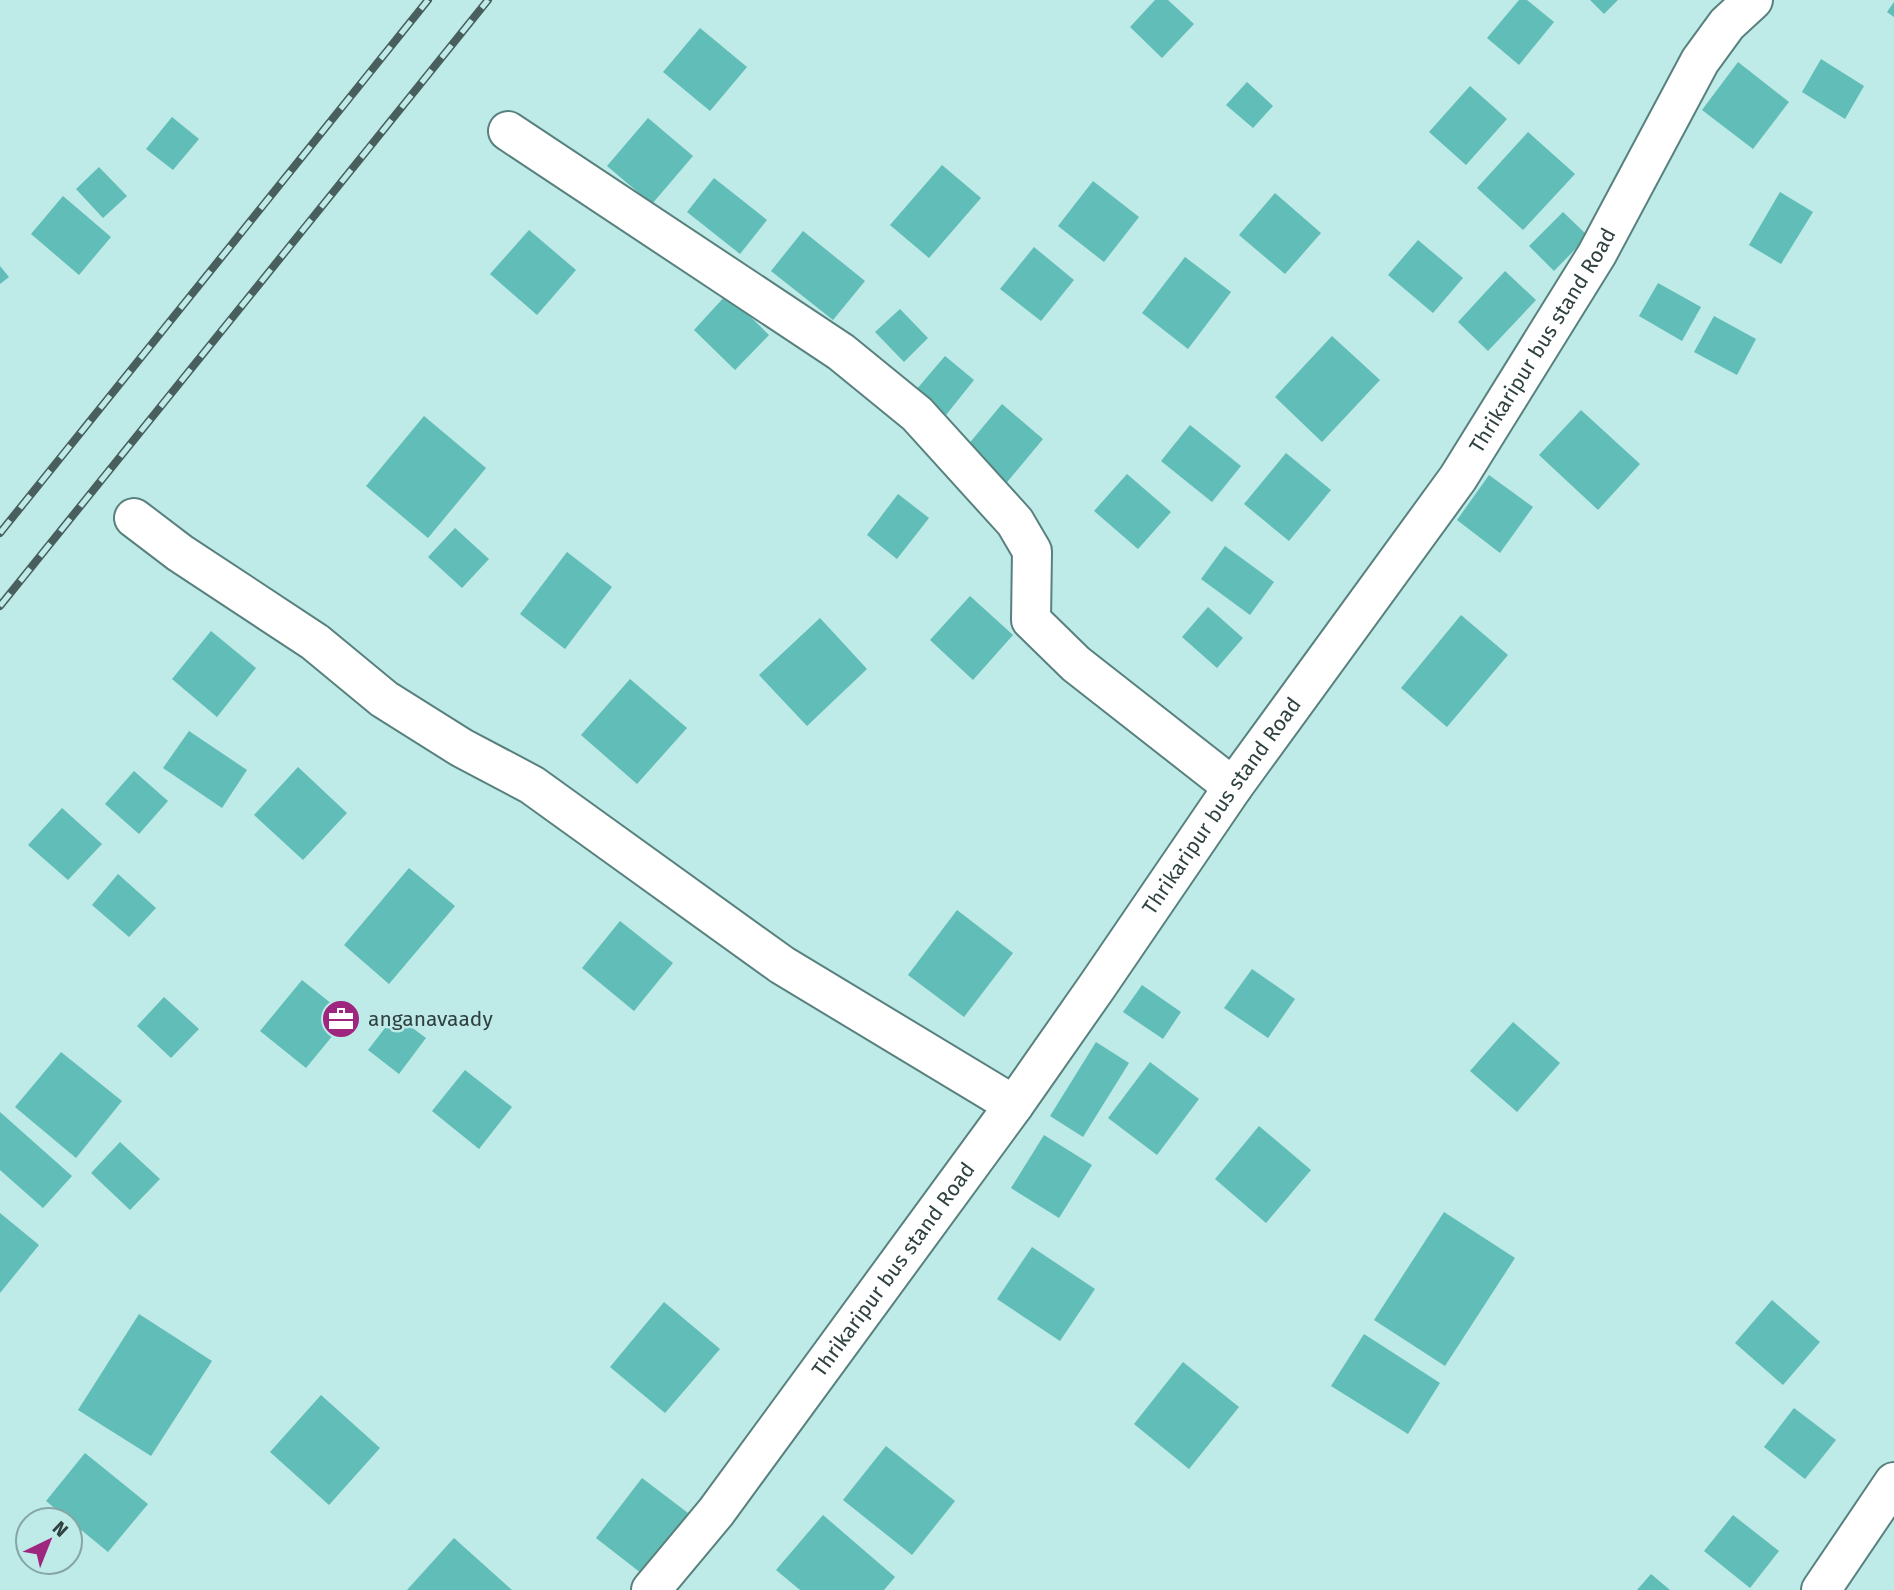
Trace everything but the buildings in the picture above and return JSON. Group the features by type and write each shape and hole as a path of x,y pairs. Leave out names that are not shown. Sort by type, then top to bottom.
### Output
{"street":[{"name":"Thrikaripur bus stand Road","path":"651,1590 716,1512 1014,1105 1233,787 1458,478 1597,254 1700,61 1727,24 1754,0"},
{"path":"508,131 841,352 918,414 1015,522 1032,551 1031,620 1076,664 1233,787"},
{"path":"134,518 180,553 315,642 384,699 462,748 532,785 782,965 1014,1105"},
{"path":"1821,1590 1894,1482"}],"railway":[{"path":"0,533 428,0"},
{"path":"0,606 488,0"}],"place":[{"name":"anganavaady","path":"341,1019"}]}
